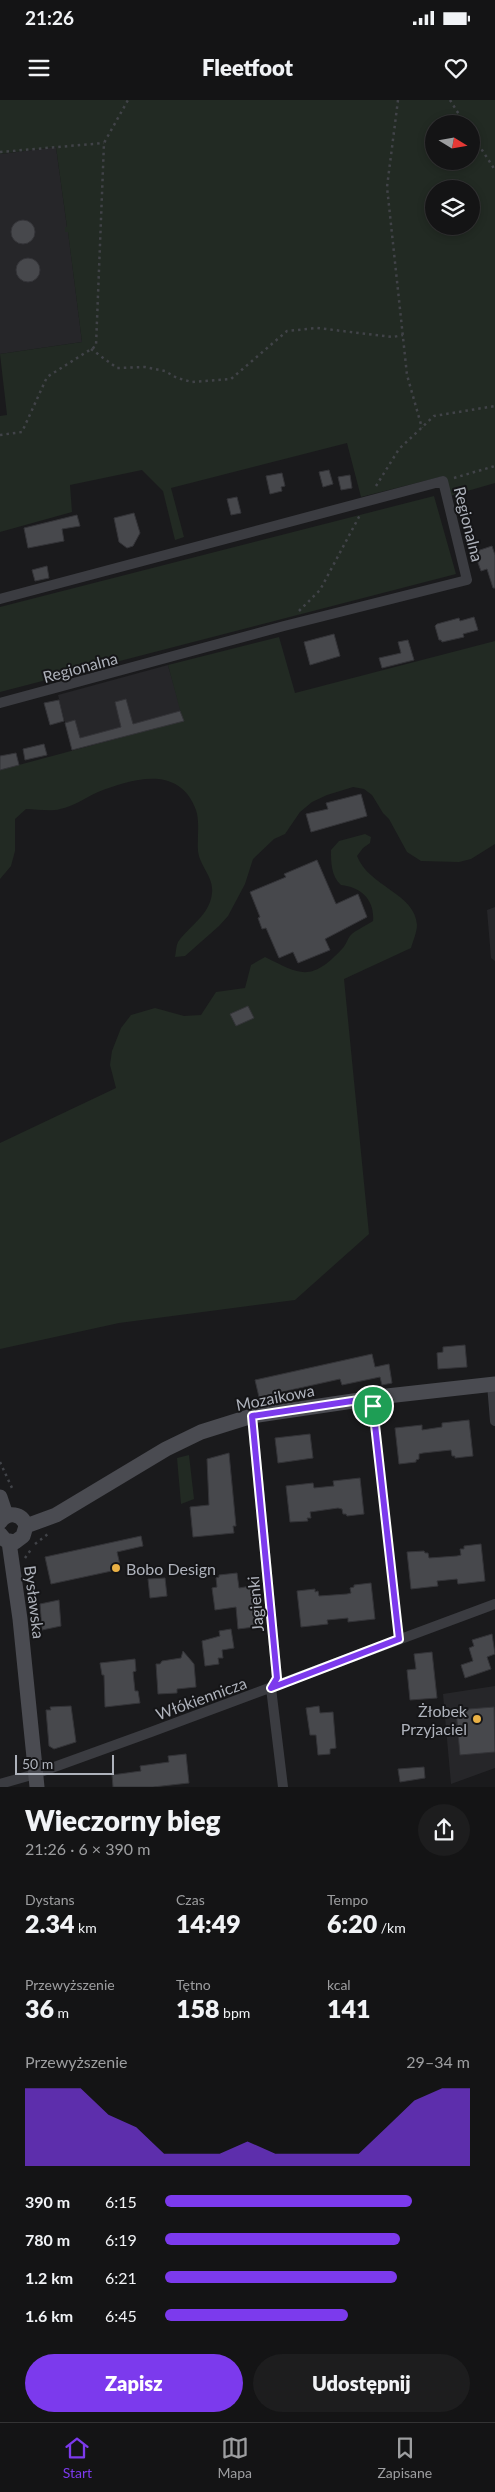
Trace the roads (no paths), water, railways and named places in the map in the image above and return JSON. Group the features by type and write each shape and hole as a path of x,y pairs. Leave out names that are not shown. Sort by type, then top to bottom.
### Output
{"street":[{"name":"Regionalna","path":"0,599 442,481 467,580 284,626 0,703"},
{"name":"Mozaikowa","path":"26,1526 56,1515 166,1449 201,1432 252,1416 372,1398 493,1384"},
{"path":"493,1384 495,1421"},
{"name":"Jagienki","path":"252,1416 277,1678 271,1688 283,1787"},
{"path":"5,1538 20,1540 26,1526 18,1516 3,1518 7,1495"},
{"name":"Bysławska","path":"5,1538 20,1619 36,1780"},
{"name":"Włókiennicza","path":"0,1784 36,1780 271,1688 495,1604"}],"lane":[{"path":"372,1398 399,1639"}],"place":[{"name":"Bobo Design","path":"116,1568"},
{"name":"Żłobek Przyjaciel","path":"477,1719"}]}
